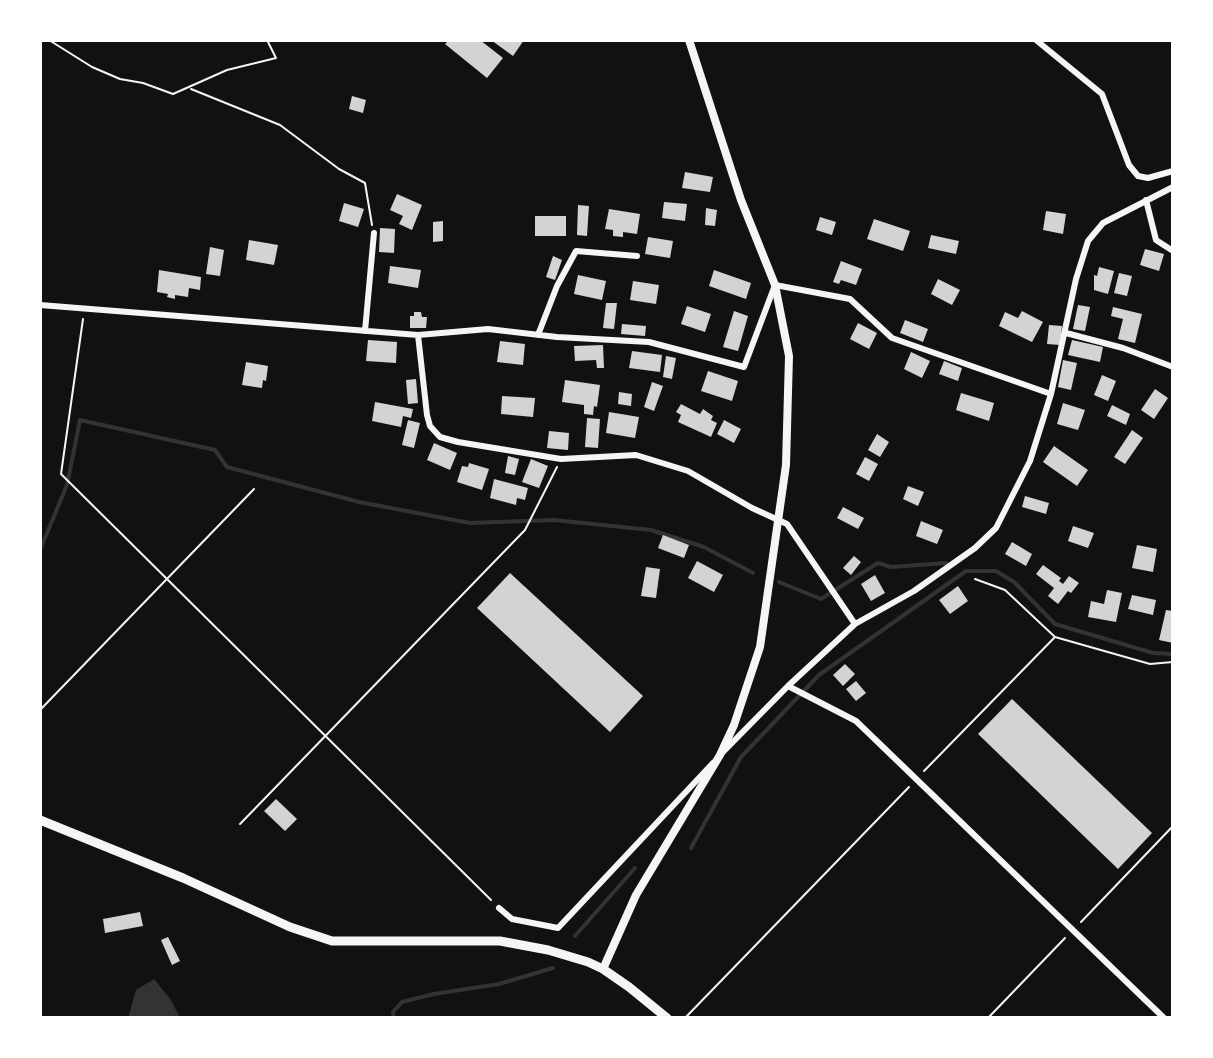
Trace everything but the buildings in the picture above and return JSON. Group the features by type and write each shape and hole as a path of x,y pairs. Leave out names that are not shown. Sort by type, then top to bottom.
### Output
{"highway":[{"path":"40,820 183,878 290,927 332,941 500,941 548,950 603,969 667,1018"}],"main road":[{"path":"603,969 636,895 720,755 734,725 760,647 786,465 789,356 775,285 741,200 689,40"}],"street":[{"path":"1036,40 1102,94 1129,165 1138,176 1148,178 1173,171"},
{"path":"499,908 512,919 558,928 720,755 855,624 914,591 975,548 996,528 1030,461 1051,394 1076,279 1088,241 1103,223 1173,187"},
{"path":"1146,200 1156,240 1173,251"},
{"path":"365,331 374,233"},
{"path":"538,335 557,286 576,251 637,256"},
{"path":"40,305 418,335 488,329 649,342 744,367 775,285 850,299 892,338 1051,394"},
{"path":"1066,333 1123,348 1173,367"},
{"path":"418,335 427,415 430,426 440,437 561,459 636,455 688,471 787,524 855,624"},
{"path":"788,686 856,721 1164,1018"}],"path":[{"path":"49,40 92,67 120,79 143,83 173,94 227,70 276,58 267,40"},
{"path":"189,88 280,125 339,169 365,183 374,233"},
{"path":"84,310 61,474 499,908"},
{"path":"240,824 525,530 561,459"},
{"path":"41,709 254,489"},
{"path":"975,579 1005,590 1055,637 1150,664 1173,662"},
{"path":"685,1018 1055,637"},
{"path":"988,1018 1173,826"}],"shaded area":[{"path":"154,979 171,1000 180,1018 128,1018 136,990"}],"waterway":[{"path":"40,550 67,485 80,420 215,450 227,467 359,502 470,523 554,520 651,530 704,547 753,573"},
{"path":"779,582 821,599 878,563 891,567 946,563"},
{"path":"691,848 741,757 819,675 966,571 996,571 1014,582 1055,624 1153,653 1173,654"},
{"path":"575,936 635,868"},
{"path":"394,1018 393,1012 402,1002 499,984 553,968"}]}
